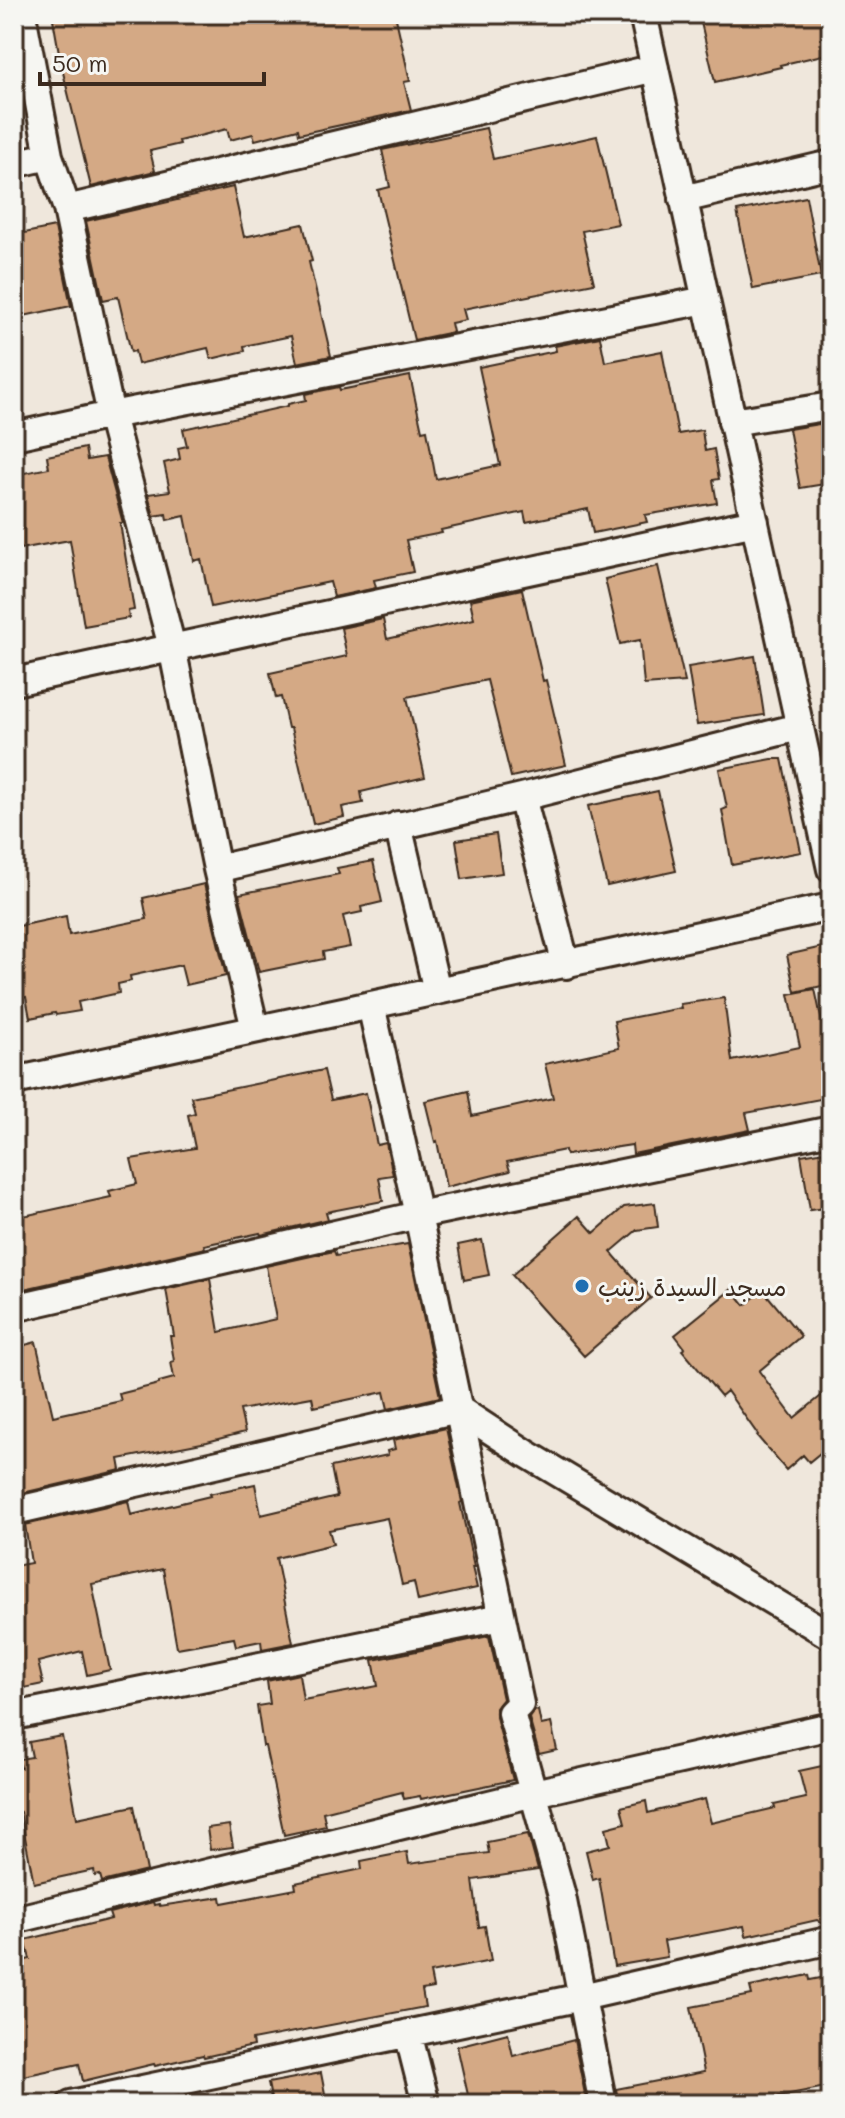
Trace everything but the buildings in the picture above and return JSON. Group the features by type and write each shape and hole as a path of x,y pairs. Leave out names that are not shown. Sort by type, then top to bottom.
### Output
{"street":[{"path":"22,14 49,156 67,209 111,415 172,647 217,869 255,1029"},
{"path":"643,14 831,869"},
{"path":"67,209 655,68"},
{"path":"14,164 49,156"},
{"path":"683,199 831,164"},
{"path":"14,436 706,300"},
{"path":"732,422 831,406"},
{"path":"14,682 755,522"},
{"path":"217,869 799,727"},
{"path":"522,797 566,965"},
{"path":"398,825 437,991"},
{"path":"14,1081 831,907"},
{"path":"371,1005 520,1704 511,1713 562,1896 603,2104"},
{"path":"14,1308 418,1215 831,1130"},
{"path":"14,1511 458,1409 527,1454 831,1636"},
{"path":"14,1716 501,1617"},
{"path":"14,1920 534,1793 831,1726"},
{"path":"71,2104 582,1997 831,1940"},
{"path":"408,2033 426,2104"}],"place":[{"name":"مسجد السيدة زينب","path":"582,1286"}]}
